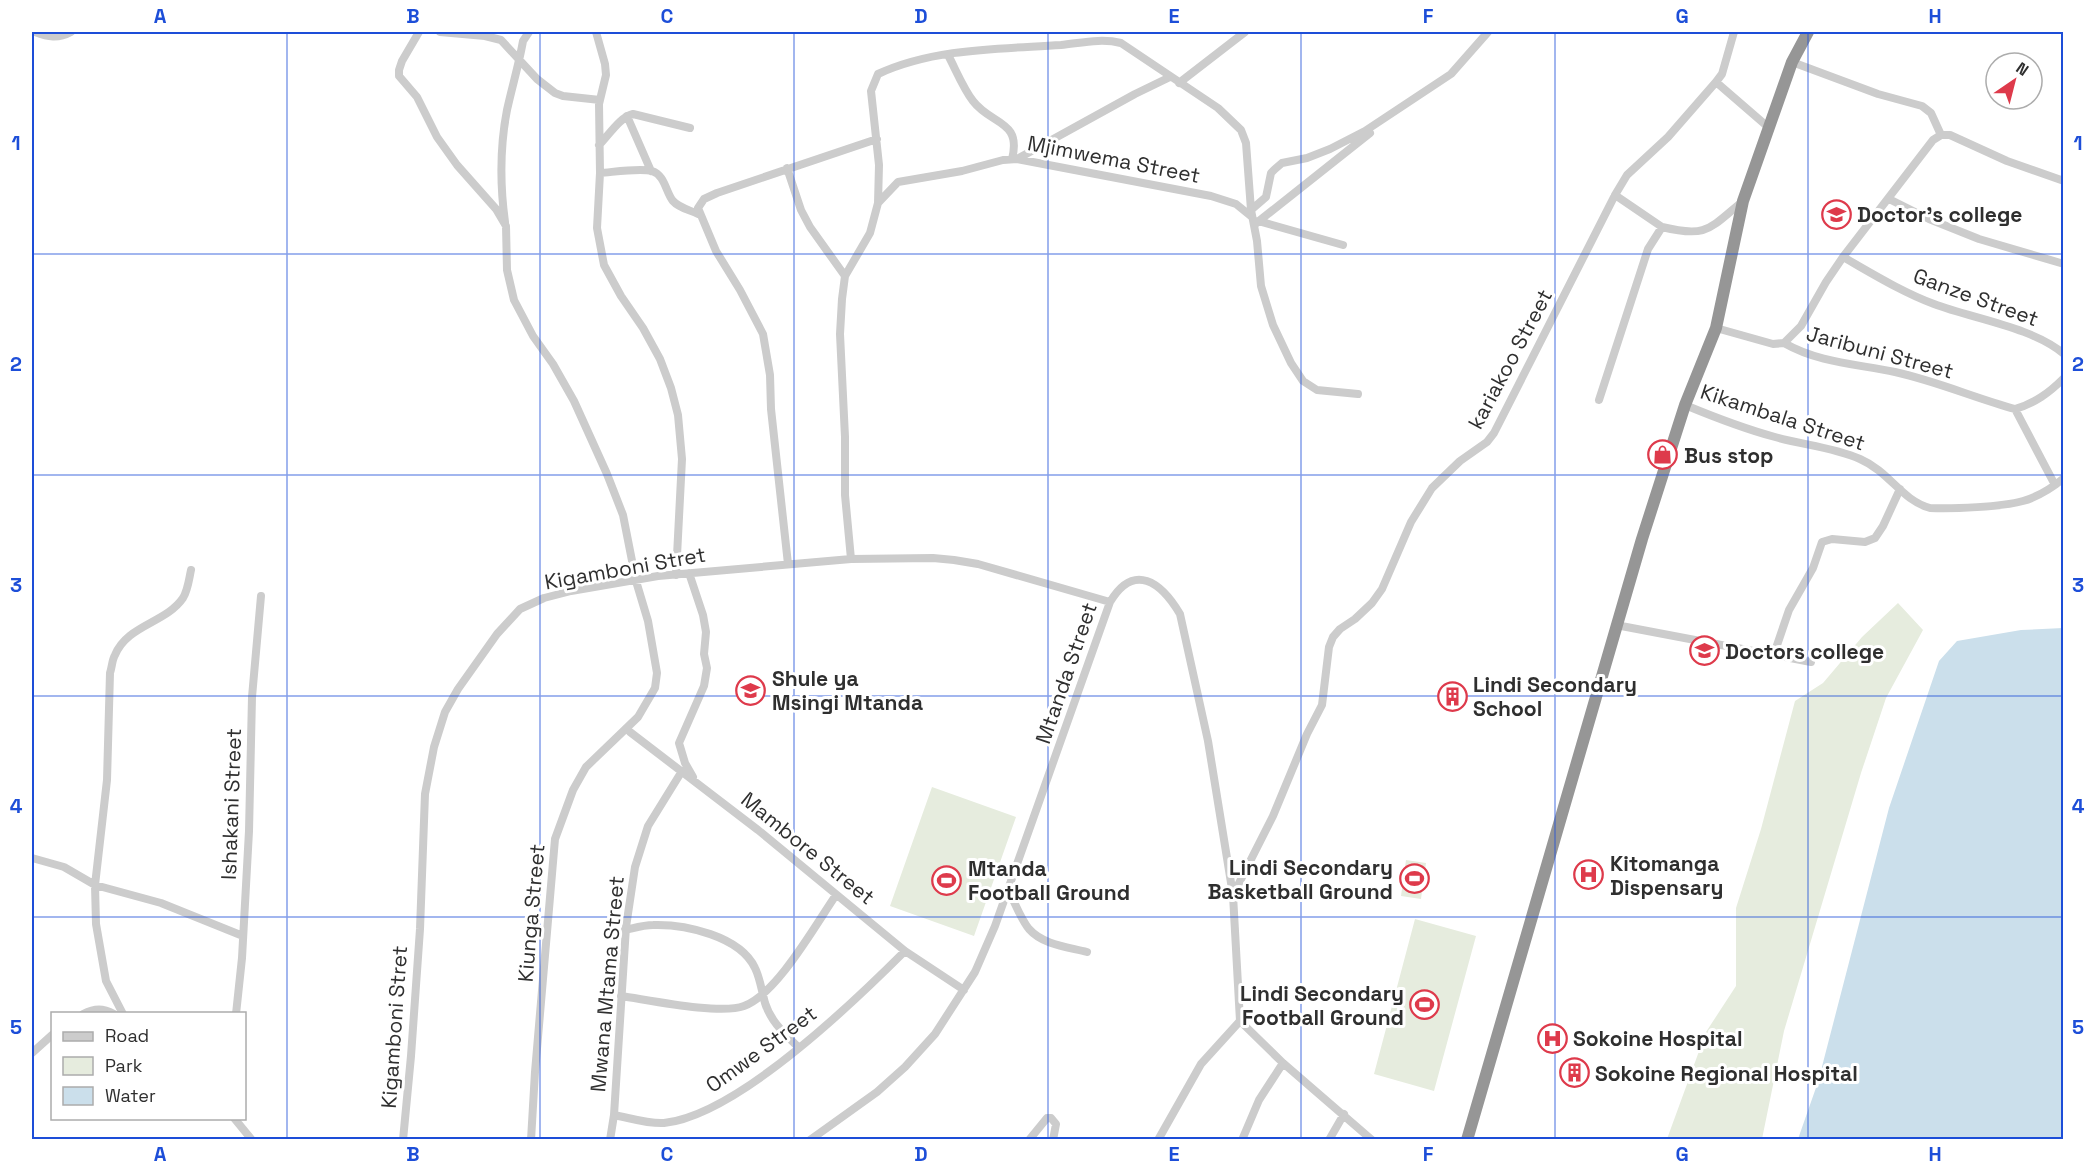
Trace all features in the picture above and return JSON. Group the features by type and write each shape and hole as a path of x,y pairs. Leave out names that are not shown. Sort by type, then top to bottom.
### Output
{"highway":[{"path":"1467,1140 1599,691 1616,625 1685,405 1716,328 1743,201 1792,62 1808,32"}],"street":[{"path":"35,32 53,37 64,36 71,32"},
{"path":"419,32 402,61 399,76 417,97 437,137 457,165 496,209 506,226"},
{"path":"440,32 490,34 504,43 537,79 555,93 600,100"},
{"name":"Kiunga Street","path":"529,32 523,41 507,111 503,144 502,202 506,226 507,270 514,300 533,336 553,364 574,401 623,515 657,673 655,688 638,717 586,767 573,790 555,839 531,1140"},
{"path":"596,32 606,75 600,100 597,228 604,265 660,359 678,415 682,459 676,575"},
{"path":"1179,83 1245,32"},
{"path":"1254,218 1266,196 1271,173 1282,163 1307,158 1365,131 1451,74 1488,32"},
{"name":"kariakoo Street","path":"1233,895 1273,816 1307,734 1322,705 1329,647 1333,637 1372,603 1382,589 1411,522 1432,488 1460,461 1487,442 1494,433 1615,195 1627,175 1668,137 1722,74 1734,32"},
{"path":"878,203 880,183 871,91 878,74 908,61 948,55 1111,40 1132,49 1218,108 1241,130 1246,143 1261,286 1265,306 1284,349 1303,381 1317,390 1358,394"},
{"path":"948,55 973,102 1011,132 1015,142 1014,159"},
{"path":"1792,62 1878,94 1922,106 1931,113 1941,135"},
{"path":"1014,159 1170,77"},
{"path":"1716,82 1768,127"},
{"path":"1254,218 1400,108"},
{"path":"599,145 627,116 633,114 690,128"},
{"path":"627,116 651,171 661,179 672,200 679,206 699,214"},
{"path":"1784,343 1801,326 1843,257 1933,140 1941,135 1950,135 2007,161 2064,181"},
{"path":"788,564 771,410 770,375 763,334 716,251 698,208 700,203 717,193 877,138"},
{"name":"Mjimwema Street","path":"851,559 845,495 845,437 840,334 845,276 870,233 878,203 898,182 1014,159 1210,196 1236,204 1254,218 1342,245"},
{"path":"787,168 801,210 810,227 845,276"},
{"path":"600,173 651,171"},
{"path":"1615,195 1662,227 1692,233 1704,231 1743,201"},
{"path":"1889,199 1929,219 1979,239 2064,264"},
{"path":"1599,400 1648,249 1662,227"},
{"name":"Ganze Street","path":"1843,257 1903,291 1968,316 2021,331 2046,341 2064,354"},
{"name":"Jaribuni Street","path":"1716,328 1773,345 1784,343 1799,352 1821,359 1897,373 2015,409"},
{"path":"2055,485 2015,409 2031,404 2051,391 2064,378"},
{"name":"Kikambala Street","path":"1685,405 1774,437 1857,458 1875,466 1919,505 1941,508 2024,501 2064,478"},
{"path":"1774,654 1789,610 1814,568 1822,542 1832,539 1865,542 1875,538 1900,489"},
{"name":"Kigamboni Stret","path":"403,1140 420,929 425,794 434,747 445,712 458,689 508,621 520,609 544,598 562,594 689,573 851,559 933,558 978,564 1110,602"},
{"path":"122,1012 102,969 96,924 95,885 107,780 109,694 114,656 119,647 135,632 174,608 184,596 191,570"},
{"path":"689,573 706,632 704,654 707,678 679,743 685,763 696,782"},
{"name":"Mtanda Street","path":"810,1140 877,1092 905,1067 935,1034 964,990 979,963 1008,890 1110,602 1123,584 1141,580 1161,587 1180,614 1208,741 1233,895 1240,1021"},
{"name":"Ishakani Street","path":"236,1012 249,831 252,697 261,596"},
{"path":"1616,625 1811,662"},
{"name":"Mambore Street","path":"630,732 758,830 904,951 964,990"},
{"name":"Mwana Mtama Street","path":"610,1140 614,1115 625,930 635,867 653,816 682,771"},
{"path":"32,858 64,867 95,885 161,903 243,936"},
{"path":"1008,890 1028,928 1037,936 1047,942 1087,952"},
{"path":"621,996 715,1009 744,1006 763,994 788,965 836,895"},
{"path":"625,930 650,925 670,925 709,933 732,944 747,955 756,968 766,1006 776,1025 798,1047"},
{"name":"Omwe Street","path":"614,1115 664,1123 706,1109 754,1081 798,1047 855,1001 904,951"},
{"path":"86,1012 104,1009 110,1012"},
{"path":"1158,1140 1201,1064 1240,1021 1282,1063 1372,1140"},
{"path":"32,1053 51,1036"},
{"path":"1242,1140 1259,1100 1282,1063"},
{"path":"1329,1140 1344,1114"},
{"path":"1029,1140 1047,1118 1051,1118 1056,1124 1053,1140"},
{"path":"235,1120 252,1140"}],"green space":[{"path":"1898,603 1923,630 1886,698 1861,773 1784,1031 1762,1139 1667,1139 1706,1032 1736,986 1736,908 1761,829 1795,701 1823,683 1862,637"},
{"name":"Mtanda Football Ground","path":"932,787 1016,817 974,936 890,906"},
{"name":"Lindi Secondary Basketball Ground","path":"1406,860 1426,863 1421,899 1401,896"},
{"name":"Lindi Secondary Football Ground","path":"1415,919 1476,936 1434,1091 1374,1074"}],"water":[{"path":"2063,628 2063,1139 1798,1139 1818,1082 1889,808 1939,661 1957,641 2021,630"}],"place":[{"name":"Doctor's college","path":"1836,214"},
{"name":"Bus stop","path":"1663,455"},
{"name":"Doctors college","path":"1704,651"},
{"name":"Shule ya Msingi Mtanda","path":"751,690"},
{"name":"Lindi Secondary School","path":"1452,696"},
{"name":"Kitomanga Dispensary","path":"1589,875"},
{"name":"Lindi Secondary Basketball Ground","path":"1414,879"},
{"name":"Mtanda Football Ground","path":"947,880"},
{"name":"Lindi Secondary Football Ground","path":"1425,1005"},
{"name":"Sokoine Hospital","path":"1552,1038"},
{"name":"Sokoine Regional Hospital","path":"1574,1073"}]}
